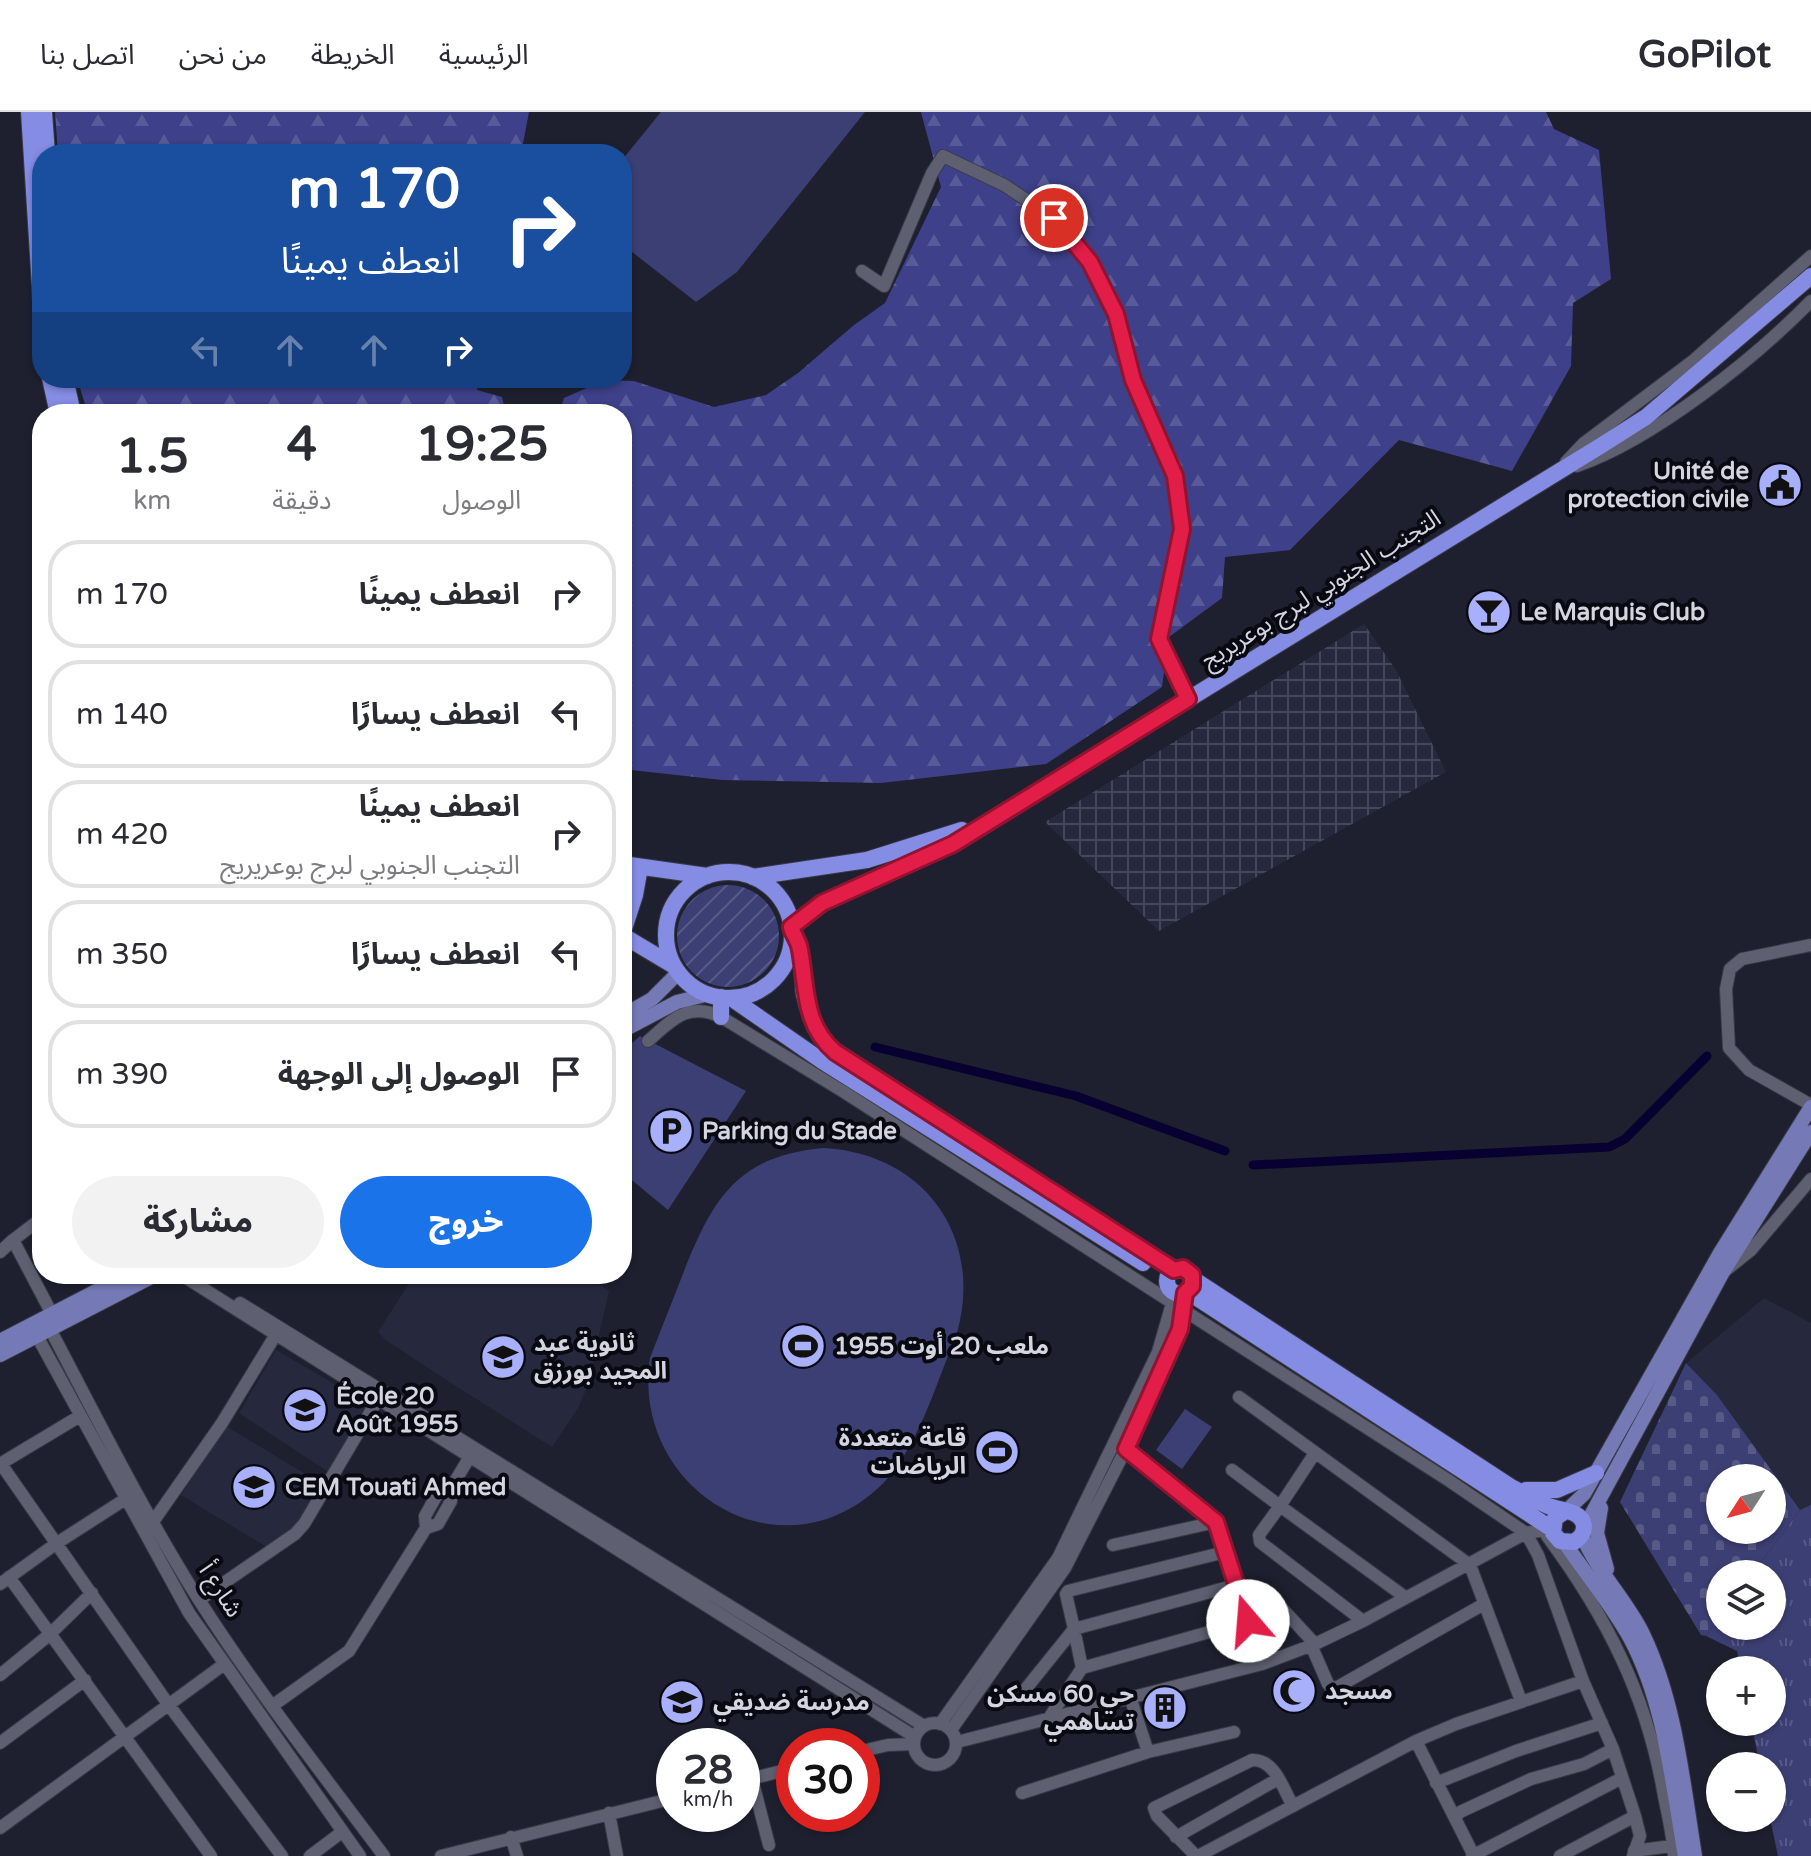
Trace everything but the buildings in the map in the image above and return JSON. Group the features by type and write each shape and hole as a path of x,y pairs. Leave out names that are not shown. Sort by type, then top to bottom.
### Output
{"highway":[{"path":"29,112 32,160"},
{"path":"44,112 46,144"},
{"name":"التجنب الجنوبي لبرج بوعريريج","path":"791,929 822,903 953,844 1646,417 1811,276"},
{"name":"التجنب الجنوبي لبرج بوعريريج","path":"753,877 867,860 980,826"},
{"path":"632,866 707,876 731,872 753,877 769,887 781,901 800,947 809,1012 828,1046 1180,1290 1511,1487 1565,1512 1579,1515 1583,1532 1574,1542 1557,1539 1548,1530 1180,1290 822,1061 720,996 692,986 676,969 632,941"},
{"path":"632,904 640,867"},
{"path":"676,969 666,939 671,910 682,892 707,876"},
{"path":"720,996 753,993 773,980 786,961 791,929"},
{"path":"720,996 721,1017"},
{"path":"1511,1487 1535,1492 1557,1490 1596,1473"},
{"path":"1548,1530 1555,1518 1565,1512"}],"main road":[{"path":"632,1010 652,999 676,969"},
{"path":"632,1026 677,1002 720,996"},
{"path":"1565,1512 1579,1501 1596,1473 1720,1253 1811,1106"},
{"path":"1684,1850 1670,1710 1661,1677 1641,1629 1589,1552 1583,1532 1723,1272 1811,1132"},
{"path":"0,1355 112,1284"},
{"path":"0,1341 135,1284"},
{"path":"1604,1490 1597,1533 1615,1588"},
{"path":"1564,1542 1613,1609 1644,1670 1656,1705 1684,1850"}],"street":[{"path":"862,271 884,286 932,173 943,156 1004,185 1054,218 1090,262 1116,314 1133,380 1175,476 1182,529 1159,639 1188,699"},
{"path":"1555,474 1584,443 1694,360 1811,256"},
{"path":"1555,474 1596,460 1652,429 1734,369 1810,306"},
{"path":"1811,945 1742,959 1730,969 1726,989 1729,1048 1749,1070 1811,1106"},
{"path":"648,1041 687,1012 704,1010 721,1017 1180,1290 1526,1533 1538,1555 1583,1681 1613,1749 1640,1836 1633,1854 1684,1850 1634,1684 1598,1609 1548,1530 1526,1533 1363,1621 1313,1645 1262,1664 957,1742"},
{"path":"1723,1272 1751,1250 1811,1179"},
{"path":"0,1252 32,1226"},
{"path":"13,1240 32,1279"},
{"path":"33,1284 44,1325"},
{"path":"197,1284 924,1726 946,1727"},
{"path":"209,1284 278,1331"},
{"path":"946,1727 1054,1565 1158,1352 1180,1290"},
{"path":"946,1727 1065,1568 1126,1449 1180,1329 1180,1290"},
{"name":"شارع أ","path":"44,1325 80,1416 189,1613 360,1856"},
{"name":"شارع أ","path":"44,1325 199,1600 272,1706 384,1856"},
{"path":"145,1536 222,1423 278,1331"},
{"path":"199,1600 295,1534 304,1524 380,1395"},
{"path":"1239,1397 1470,1565 1521,1701"},
{"path":"80,1416 0,1464 168,1704 282,1856"},
{"path":"1113,1443 1126,1449 1216,1522 1262,1664"},
{"path":"272,1706 349,1651 426,1528 425,1516 438,1493 451,1488 473,1452"},
{"path":"473,1452 915,1740"},
{"path":"1315,1453 1259,1535 1260,1542 1363,1621"},
{"path":"1232,1470 1405,1597"},
{"path":"127,1498 4,1580 85,1680 211,1856"},
{"path":"1113,1545 1216,1522"},
{"path":"1082,1668 1066,1594 1068,1591 1225,1552"},
{"path":"1020,1696 1074,1629 1236,1585 1279,1605 1313,1645 1328,1684 1334,1689 1484,1604"},
{"path":"0,1675 49,1635 92,1593"},
{"path":"1049,1718 1082,1668 1248,1621"},
{"path":"0,1828 223,1665"},
{"path":"0,1743 85,1680"},
{"path":"1293,1806 1271,1766 1262,1760 1252,1760 1154,1808 1157,1816 1197,1856 1293,1806 1416,1741 1583,1681"},
{"path":"1130,1697 1148,1752"},
{"path":"1436,1783 1516,1751 1602,1723"},
{"path":"924,1726 915,1740 918,1757 936,1766 949,1761 956,1749 957,1742 946,1727"},
{"path":"1022,1793 1148,1752 1234,1732"},
{"path":"880,1747 915,1740"},
{"path":"1416,1741 1473,1856 1622,1778"},
{"path":"1455,1818 1460,1812 1531,1779 1584,1764 1613,1749"},
{"path":"1176,1837 1278,1779"},
{"path":"441,1856 656,1802"},
{"path":"609,1813 617,1856"},
{"path":"1560,1856 1635,1816"},
{"path":"760,1818 769,1845"},
{"path":"310,1856 342,1832"},
{"path":"511,1837 517,1856"}],"shaded area":[{"path":"1364,624 1396,670 1446,772 1159,931 1045,822"},
{"name":"ثانوية عبد المجيد بورزق","path":"409,1284 598,1284 609,1291 587,1388 578,1408 552,1447 387,1341 378,1332"},
{"path":"1764,1298 1811,1323 1811,1505 1800,1510 1786,1491 1786,1464 1767,1464 1717,1395 1686,1363"},
{"name":"École 20 Août 1955","path":"276,1350 372,1406 330,1473 239,1413"},
{"name":"CEM Touati Ahmed","path":"226,1426 322,1484 299,1528 270,1549 181,1495"}],"green space":[{"path":"55,112 529,112 523,144 57,144"},
{"path":"661,112 865,112 737,272 696,302 632,252 632,148"},
{"path":"921,112 1546,112 1554,129 1599,150 1611,279 1573,303 1571,366 1512,471 1399,440 1290,550 1225,557 1222,598 1169,637 1162,687 1046,764 881,783 722,780 632,770 632,404 562,404 564,398 587,388 632,388 632,381 714,407 766,395 885,303 941,187"},
{"path":"80,388 477,388 502,397 504,404 85,404"},
{"path":"728,885 748,888 771,907 776,916 779,936 776,956 757,979 748,984 728,987 708,984 685,965 680,956 677,936 680,916 699,893 708,888"},
{"name":"Parking du Stade","path":"640,1036 746,1091 668,1210 632,1180 632,1043"},
{"name":"ملعب 20 أوت 1955","path":"823,1148 859,1153 890,1165 917,1183 938,1206 953,1233 962,1264 963,1297 957,1333 914,1438 903,1458 876,1490 837,1515 795,1525 755,1521 718,1506 687,1480 663,1446 650,1404 650,1358 695,1245 718,1202 732,1185 770,1160"},
{"path":"1686,1363 1717,1395 1767,1464 1706,1464 1706,1544 1774,1544 1762,1560 1706,1560 1706,1636 1701,1635 1620,1502"},
{"path":"1185,1409 1212,1427 1182,1469 1156,1450"},
{"path":"1786,1491 1800,1510 1786,1529"},
{"path":"1811,1505 1811,1856 1778,1856 1773,1832 1786,1832 1786,1752 1757,1752 1754,1736 1786,1736 1786,1656 1738,1656 1737,1651 1714,1640 1786,1640 1786,1560 1762,1560 1774,1544 1786,1544 1786,1529 1800,1510"}],"waterway":[{"path":"875,1047 1076,1096 1225,1151"},
{"path":"1253,1165 1609,1147 1625,1139 1707,1056"}],"place":[{"name":"Unité de protection civile","path":"1780,485"},
{"name":"Le Marquis Club","path":"1489,612"},
{"name":"Parking du Stade","path":"671,1131"},
{"name":"ملعب 20 أوت 1955","path":"803,1346"},
{"name":"ثانوية عبد المجيد بورزق","path":"503,1357"},
{"name":"École 20 Août 1955","path":"305,1410"},
{"name":"قاعة متعددة الرياضات","path":"997,1452"},
{"name":"CEM Touati Ahmed","path":"254,1487"},
{"name":"مسجد","path":"1294,1691"},
{"name":"مدرسة ضديقي","path":"682,1702"},
{"name":"حي 60 مسكن تساهمي","path":"1165,1708"}],"route":[{"path":"1054,218 1090,262 1116,314 1133,380 1175,476 1182,529 1159,639 1188,699 953,844 822,903 791,927 791,931 800,947 809,1012 828,1046 1174,1270 1183,1268 1192,1275 1192,1286 1185,1293 1180,1329 1126,1449 1216,1522 1248,1621"}]}
